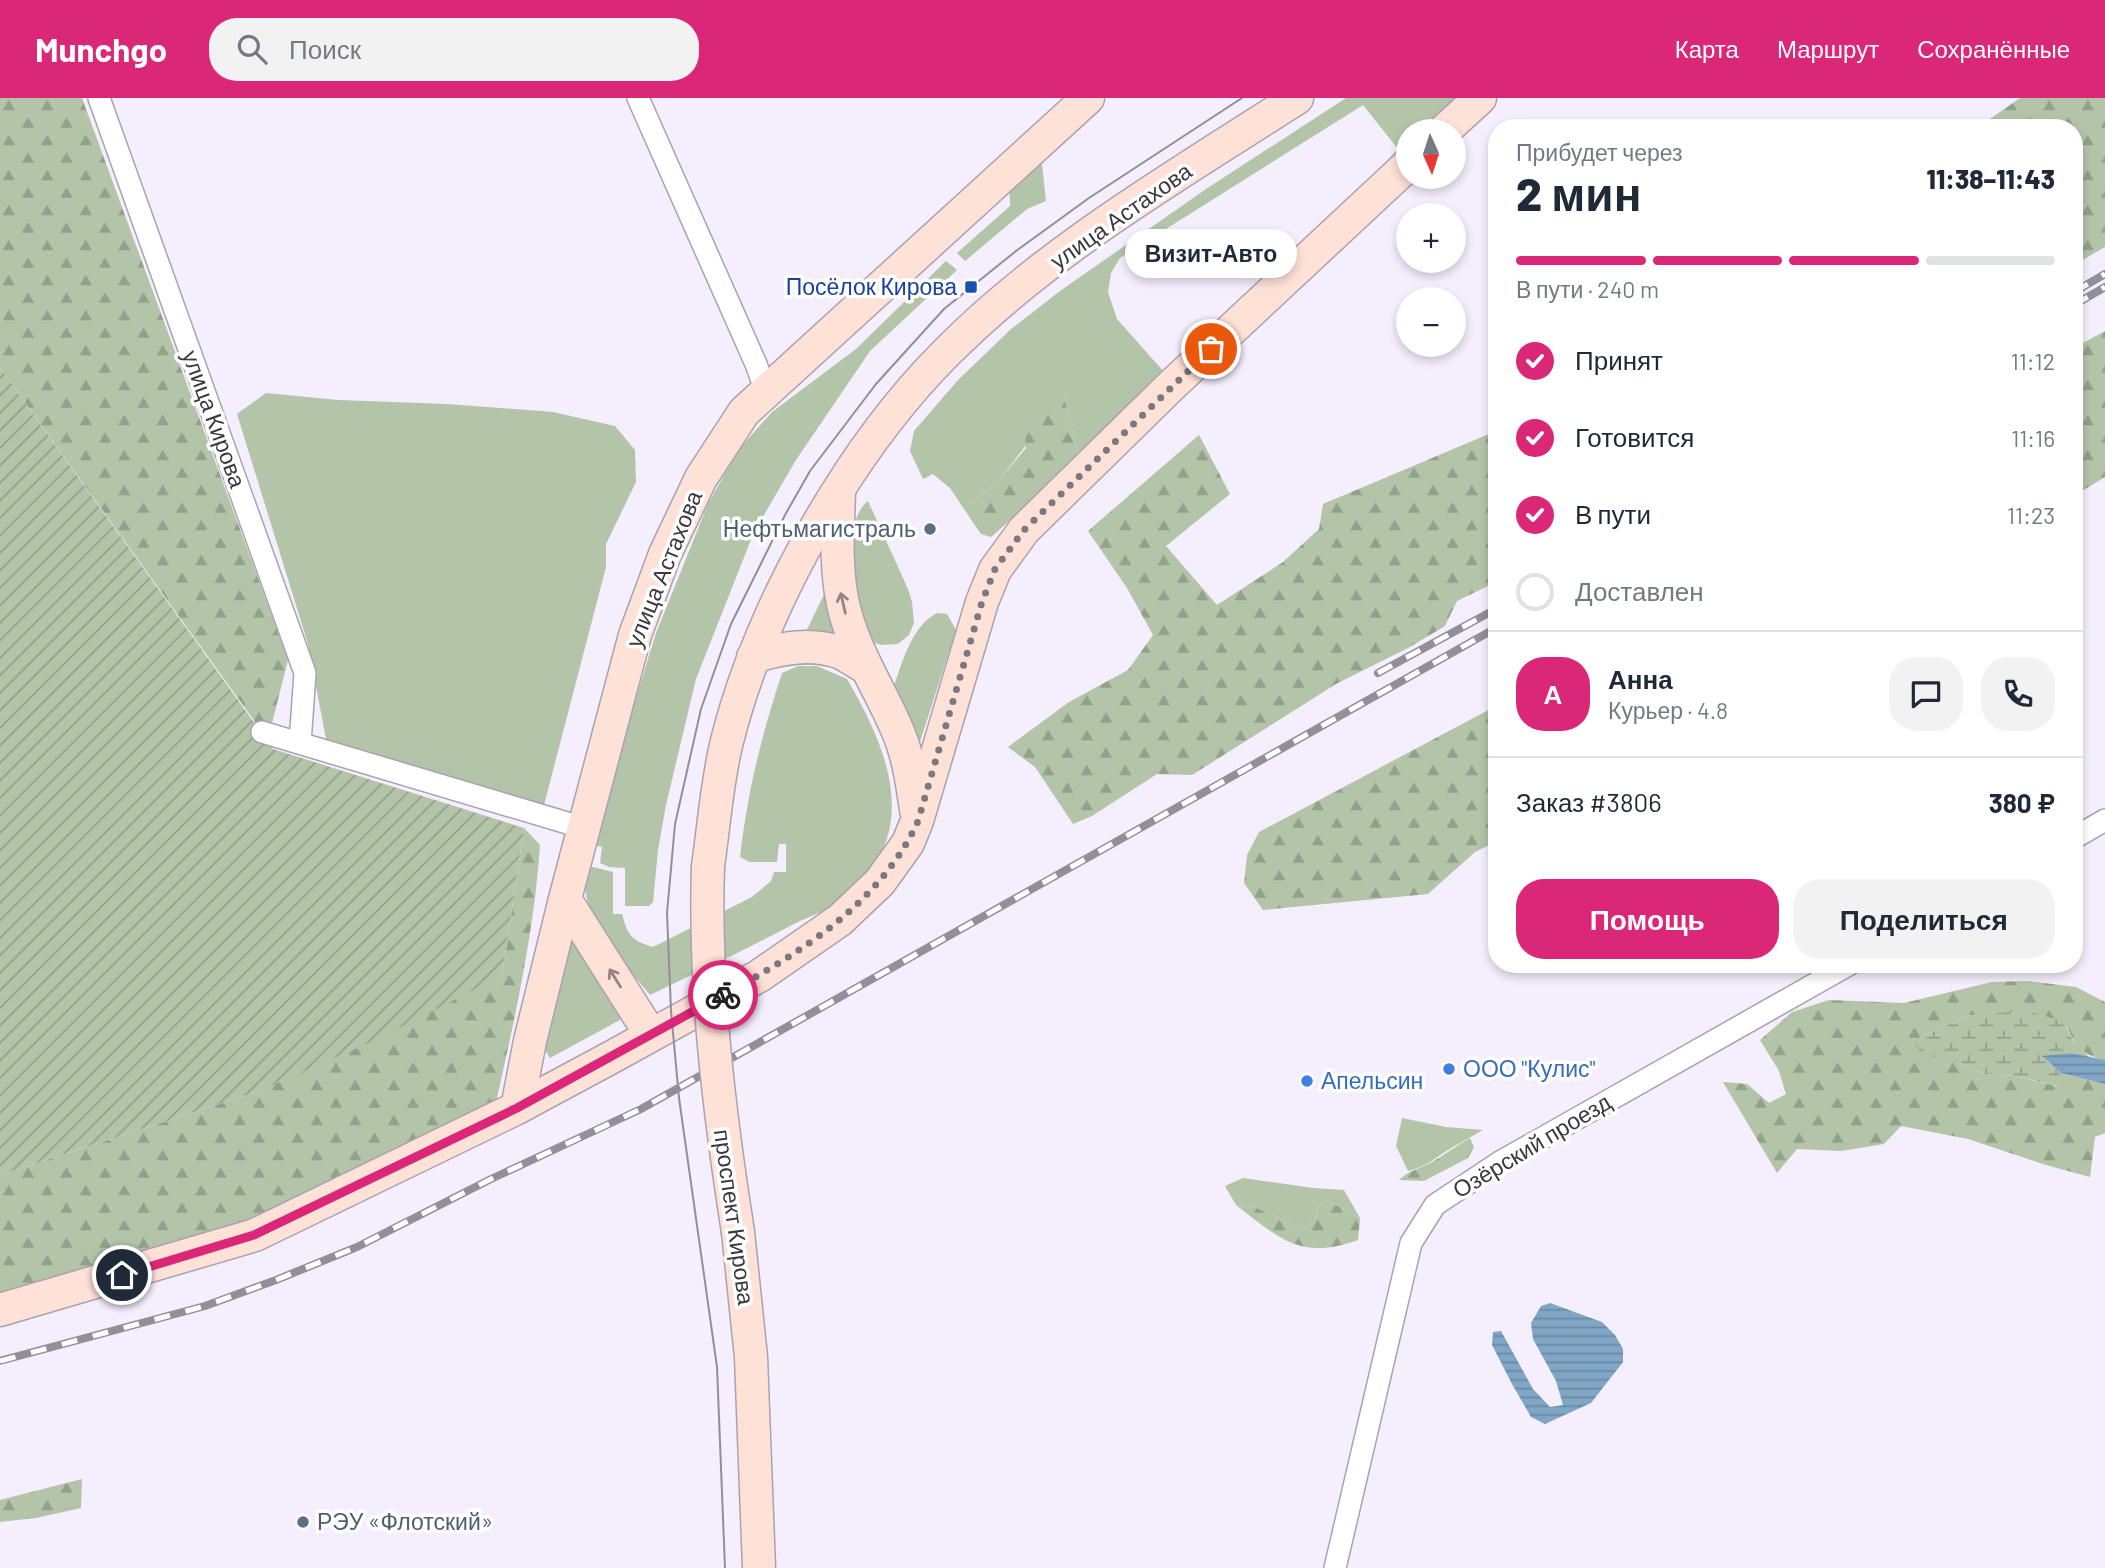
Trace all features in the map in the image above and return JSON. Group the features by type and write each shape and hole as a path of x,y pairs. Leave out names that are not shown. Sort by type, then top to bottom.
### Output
{"main road":[{"name":"улица Астахова","path":"517,1108 530,1041 565,899 635,635 665,554 701,478 744,412 1088,98"},
{"name":"улица Астахова","path":"708,866 727,743 753,657 796,563 839,490 889,418 946,353 1008,297 1080,241 1297,98"},
{"path":"1457,119 1480,98"},
{"path":"0,1310 254,1235 517,1108 759,976 840,920 880,882 908,843 918,821 982,602 995,569 1024,530 1171,385 1396,176"},
{"path":"839,490 838,577 843,605 865,667 898,729 911,775 918,821"},
{"path":"753,657 780,648 808,647 840,653 865,667"},
{"name":"проспект Кирова","path":"708,866 706,923 710,1003 720,1117 738,1232 751,1357 759,1568"},
{"path":"565,899 651,1035"}],"street":[{"name":"улица Кирова","path":"99,98 305,673 300,743"},
{"path":"638,98 766,392"},
{"path":"262,732 584,828"},
{"path":"2083,833 2105,820"},
{"name":"Озёрский проезд","path":"1335,1568 1411,1243 1435,1205 1500,1163 1834,973"}],"green space":[{"path":"0,98 82,98 288,660 271,727 258,726 0,368"},
{"path":"1346,98 1466,98 1443,119 1396,119 1396,146 1363,105 1120,258 1111,273 1108,292 1117,319 1165,373 1080,462 1064,396 1000,479 964,509 950,488 933,474 923,479 910,451 914,431 958,380 1010,330 1060,291 1206,189"},
{"path":"2020,98 2105,98 2105,247 2083,260 2083,119 1990,119"},
{"path":"1396,151 1396,163 1317,236"},
{"path":"1041,155 1046,201 1027,209 965,261 957,253 1010,206 1009,183"},
{"path":"946,261 957,270 870,351 796,460 754,532 696,679 666,805 653,902 649,906 625,906 625,868 609,867 600,863 602,847 594,845 656,633 708,504 738,450 772,412 856,349"},
{"path":"2105,331 2105,477 2083,490 2083,343"},
{"path":"0,368 273,749 524,828 502,976 373,1041 262,1090 0,1175"},
{"path":"266,393 338,400 553,412 615,426 635,450 636,482 606,544 606,567 544,805 326,739 308,644 237,414"},
{"path":"1064,396 1080,462 991,537 981,534 964,509 1000,479 1026,448 1024,424 1049,398"},
{"path":"1488,434 1488,586 1457,601 1445,626 1336,684 1192,775 1157,774 1092,816 1073,824 1035,767 1008,747 1069,702 1128,670 1153,635 1127,588 1088,531 1199,435 1230,494 1166,546 1217,605 1283,562 1319,529 1323,504"},
{"path":"868,501 912,602 914,623 909,635 898,644 881,645 867,640 860,609 852,547 859,513"},
{"path":"832,578 840,641 800,644"},
{"path":"937,613 947,614 956,630 919,745 894,686 915,635 928,619"},
{"path":"798,666 817,666 847,679 872,727 889,778 892,803 889,829 881,853 852,893 841,901 650,995 620,958 593,916 585,887 589,866 613,872 613,914 622,914 632,936 653,947 752,897 771,881 774,872 786,872 786,844 779,844 777,862 750,862 740,857 751,786 774,697 782,673"},
{"path":"1488,710 1488,846 1475,852 1428,894 1263,910 1244,883 1247,855 1259,832"},
{"path":"524,828 540,845 537,879 522,981 493,1116 372,1170 207,1237 0,1299 0,1175 262,1090 502,976"},
{"path":"571,935 625,1007 620,1020 550,1058 544,1049"},
{"path":"2027,981 2076,987 2105,1002 2105,1060 2082,1050 2067,1027 1970,1015 1919,1038 1961,1064 1985,1074 2014,1076 2057,1086 2061,1073 2105,1084 2105,1133 2095,1137 2090,1177 1968,1139 1901,1126 1884,1144 1841,1151 1797,1149 1777,1173 1723,1082 1747,1084 1769,1103 1786,1094 1779,1071 1760,1040 1792,1012 1829,1000 1904,1003 1992,982"},
{"path":"2026,1011 2064,1023 2073,1040 2089,1057 2071,1053 2043,1057 2061,1073 2058,1086 2014,1076 1985,1074 1961,1064 1922,1054 1916,1046 1919,1038 1970,1015"},
{"path":"1402,1118 1446,1127 1483,1130 1426,1164 1408,1171 1396,1146"},
{"path":"1470,1138 1474,1147 1468,1158 1424,1181 1399,1180 1437,1159"},
{"path":"1243,1178 1344,1190 1360,1218 1326,1200 1317,1208 1315,1220 1302,1230 1255,1207 1236,1205 1225,1186"},
{"path":"1326,1200 1360,1218 1358,1240 1321,1248 1292,1243 1236,1205 1255,1207 1302,1230 1315,1220 1317,1208"},
{"path":"82,1479 81,1508 36,1518 0,1522 0,1500"}],"water":[{"path":"2071,1053 2105,1060 2105,1084 2061,1073 2042,1056"},
{"path":"1550,1303 1602,1322 1615,1335 1623,1349 1623,1362 1591,1403 1545,1424 1531,1417 1492,1345 1493,1332 1501,1331 1533,1389 1550,1407 1563,1405 1556,1381 1533,1339 1531,1323 1541,1306"}],"tram line":[{"path":"725,1568 717,1367 679,1098 671,1011 667,913 675,824 701,709 731,624 785,515 810,471 876,384 944,309 1016,251 1089,198 1242,98"}],"railway":[{"path":"2083,287 2105,274"},
{"path":"2083,300 2105,287"},
{"path":"1378,673 1488,613"},
{"path":"0,1361 205,1306 276,1280 357,1247 489,1180 641,1109 1488,633"}],"way so far":[{"path":"723,995 759,976 840,920 880,882 908,843 918,821 982,602 995,569 1024,530 1211,349"}],"place":[{"name":"Посёлок Кирова","path":"971,287"},
{"name":"Визит-Авто","path":"1211,349"},
{"name":"Нефтьмагистраль","path":"930,529"},
{"name":"ООО \"Кулис\"","path":"1449,1069"},
{"name":"Апельсин","path":"1307,1081"},
{"name":"РЭУ «Флотский»","path":"303,1522"}],"route":[{"path":"122,1275 254,1235 517,1108 723,995"}]}
